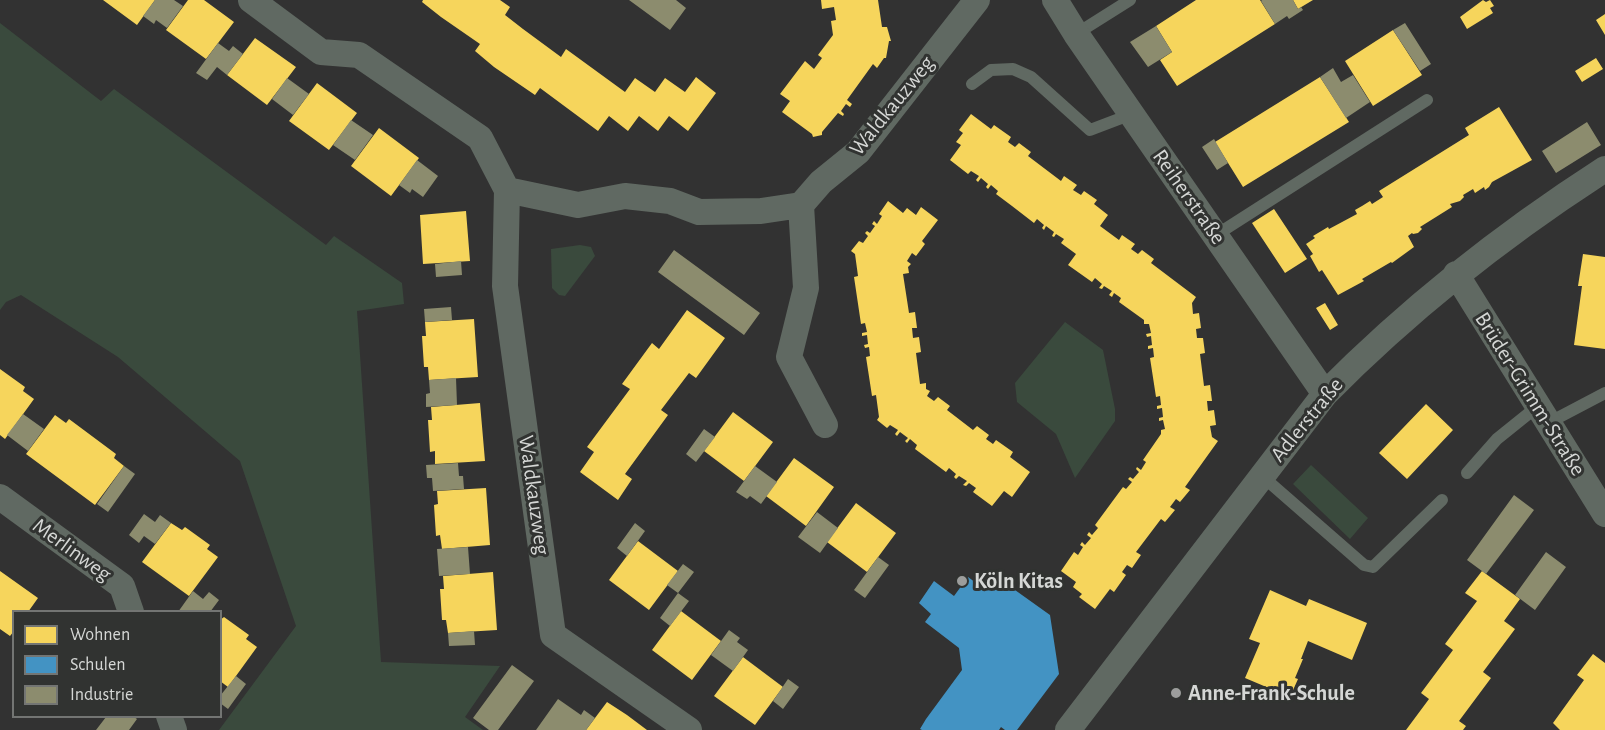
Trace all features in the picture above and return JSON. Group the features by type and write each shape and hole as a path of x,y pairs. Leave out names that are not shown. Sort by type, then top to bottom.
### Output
{"street":[{"name":"Waldkauzweg","path":"251,0 321,52 359,55 480,138 507,190 505,286 553,635 689,730"},
{"name":"Waldkauzweg","path":"801,205 821,182 858,152 977,0"},
{"name":"Reiherstraße","path":"1055,0 1076,34 1325,394"},
{"name":"Adlerstraße","path":"1068,730 1325,394 1366,352 1456,274 1605,169"},
{"path":"507,190 578,205 625,196 636,197 670,201 699,212 761,211 801,205 806,288 789,357 825,425"},
{"name":"Brüder-Grimm-Straße","path":"1456,274 1605,514"},
{"name":"Merlinweg","path":"0,497 122,586 130,610"}],"lane":[{"path":"1076,34 1130,0"},
{"path":"972,84 991,70 1013,69 1030,76 1090,130 1132,114"},
{"path":"1216,236 1427,100"},
{"path":"1467,473 1497,440 1543,414 1605,393"},
{"path":"1262,476 1364,566 1373,567 1442,500"}],"green space":[{"path":"0,23 101,101 114,89 326,245 334,236 402,283 404,304 357,311 381,662 500,666 465,717 483,730 219,730 296,626 240,461 118,357 21,295 6,302 0,310"},
{"path":"580,245 591,247 595,256 565,296 559,295 552,288 551,249"},
{"path":"1065,322 1103,350 1115,409 1115,421 1075,478 1056,434 1017,402 1015,383"},
{"path":"1311,465 1368,518 1350,539 1293,484"}],"building: Wohnen":[{"path":"103,0 155,0 137,25"},
{"path":"188,0 204,0 234,22 206,59 166,30"},
{"path":"423,0 500,0 510,7 505,15 561,57 566,49 625,92 635,78 655,92 665,78 685,92 696,77 716,93 688,131 669,116 658,131 639,116 628,131 609,116 598,131 540,88 535,95 494,67 475,51 480,44 441,17 422,2"},
{"path":"821,0 878,0 882,27 887,27 891,41 889,41 886,58 877,68 873,64 847,100 852,104 850,107 846,104 841,111 843,116 838,113 822,135 813,137 782,112 790,101 780,94 805,61 814,69 822,58 818,55 833,35 831,21 836,20 834,7 822,9"},
{"path":"1196,0 1260,0 1275,24 1177,86 1160,60 1172,52 1156,26"},
{"path":"1293,0 1313,0 1298,9"},
{"path":"1483,0 1486,2 1490,0 1494,6 1490,8 1493,13 1467,29 1460,17"},
{"path":"1605,14 1605,35 1596,20"},
{"path":"1393,30 1422,75 1373,106 1345,61"},
{"path":"255,38 296,67 267,105 227,75"},
{"path":"1596,58 1603,69 1582,82 1575,71"},
{"path":"1320,77 1349,122 1243,187 1215,142"},
{"path":"317,83 357,113 329,150 289,121"},
{"path":"1499,107 1532,160 1492,182 1485,190 1484,187 1475,193 1473,189 1463,195 1460,201 1450,204 1452,207 1420,227 1422,229 1418,233 1408,236 1414,247 1392,263 1362,279 1364,281 1338,295 1322,270 1319,272 1310,256 1313,254 1306,244 1315,238 1313,236 1328,227 1329,229 1357,214 1355,210 1370,201 1372,204 1383,197 1379,191 1469,135 1465,128"},
{"path":"971,114 991,129 994,125 1011,137 1008,142 1015,147 1019,143 1031,152 1028,156 1061,181 1064,176 1077,185 1073,190 1081,195 1084,191 1097,200 1094,204 1108,215 1100,226 1119,240 1122,235 1135,244 1131,249 1138,254 1142,250 1154,259 1151,263 1196,297 1192,303 1193,314 1199,313 1201,328 1196,329 1197,338 1203,338 1205,353 1200,354 1204,386 1210,385 1212,401 1207,401 1208,411 1214,410 1216,425 1210,426 1212,437 1218,441 1185,487 1190,490 1180,502 1176,499 1170,507 1175,510 1165,522 1161,519 1136,552 1141,555 1132,568 1127,565 1122,572 1126,575 1114,592 1110,589 1095,609 1079,597 1082,594 1073,587 1076,582 1061,571 1074,552 1078,555 1083,547 1080,545 1082,542 1085,545 1091,538 1087,535 1089,532 1092,535 1098,528 1095,525 1123,487 1126,489 1132,482 1128,479 1130,477 1133,479 1139,472 1137,467 1141,470 1146,462 1143,460 1161,434 1161,430 1165,429 1163,420 1159,421 1159,418 1163,417 1162,408 1157,409 1157,406 1161,405 1160,396 1156,397 1150,358 1154,357 1153,348 1148,349 1148,346 1152,345 1151,336 1147,337 1146,334 1151,333 1149,324 1144,324 1144,320 1119,302 1121,298 1114,293 1112,297 1109,295 1112,291 1104,286 1102,289 1099,288 1102,284 1095,278 1092,282 1068,265 1076,254 1061,243 1064,239 1056,234 1052,236 1054,232 1046,226 1044,230 1042,228 1044,225 1037,219 1034,223 996,194 998,191 991,185 988,189 986,187 988,184 981,178 978,182 976,180 979,176 971,171 968,174 950,160 961,145 956,142 963,133 959,130"},
{"path":"379,128 419,158 391,196 351,166"},
{"path":"888,201 903,213 907,208 916,215 921,207 938,220 922,241 925,244 916,256 912,253 907,261 911,264 908,267 909,273 903,274 909,313 915,312 917,328 912,328 913,338 919,337 921,352 916,353 920,384 926,383 926,389 930,391 927,396 934,401 938,397 950,406 947,410 973,430 977,426 989,435 986,439 993,444 996,440 1013,452 1010,457 1030,472 1012,497 1004,491 992,506 973,492 976,488 969,483 966,486 963,485 967,481 959,476 956,479 954,477 956,474 949,468 946,472 915,449 917,445 910,439 907,443 905,441 908,438 900,432 897,436 895,434 898,430 890,425 887,428 877,420 879,417 876,395 872,396 866,357 870,356 869,347 865,348 864,345 868,344 867,335 862,336 862,333 867,332 865,323 861,324 854,277 858,276 855,254 851,251 859,241 863,243 868,236 865,233 867,231 870,233 875,226 872,224 874,221 877,224 882,216 879,214"},
{"path":"1274,209 1307,259 1285,273 1252,223"},
{"path":"466,211 470,261 423,264 420,215"},
{"path":"1583,254 1605,257 1605,349 1574,345 1582,286 1578,286"},
{"path":"1325,303 1338,325 1330,330 1316,308"},
{"path":"687,310 725,338 696,378 689,373 661,410 668,415 625,474 632,479 618,500 580,472 594,452 587,447 630,389 622,384 652,343 659,349"},
{"path":"474,319 478,377 429,380 428,367 424,367 422,336 426,336 425,322"},
{"path":"0,369 25,387 23,391 34,399 5,439 0,435"},
{"path":"480,403 485,461 435,464 435,451 430,452 428,420 432,420 431,407"},
{"path":"1426,404 1453,430 1407,479 1379,453"},
{"path":"733,412 773,442 744,481 704,451"},
{"path":"55,415 66,423 69,419 116,454 114,458 124,466 95,505 26,454"},
{"path":"794,458 834,487 806,526 766,496"},
{"path":"486,488 490,545 442,549 440,535 436,536 434,505 438,504 437,491"},
{"path":"856,503 896,533 867,572 827,542"},
{"path":"171,523 182,530 185,527 210,545 207,549 218,557 189,596 142,562"},
{"path":"638,541 678,571 649,610 609,580"},
{"path":"0,571 38,598 29,610 12,610 12,634 10,636 0,629"},
{"path":"1482,571 1520,599 1504,621 1515,629 1483,672 1491,678 1459,721 1466,726 1463,730 1406,730 1429,699 1421,693 1453,650 1445,644 1477,601 1465,593"},
{"path":"493,572 497,630 448,633 446,620 442,620 440,589 444,589 443,576"},
{"path":"1270,590 1306,606 1309,599 1367,623 1352,660 1308,641 1295,678 1298,679 1290,697 1245,678 1260,643 1249,639"},
{"path":"681,611 721,641 692,680 652,650"},
{"path":"224,617 249,635 246,639 257,647 228,687 222,682 222,618"},
{"path":"1593,654 1605,663 1605,730 1560,730 1553,723 1584,680 1577,675"},
{"path":"743,657 783,687 755,725 714,696"},
{"path":"607,702 627,715 647,730 586,730"}],"building: Schulen":[{"path":"994,575 1050,615 1059,674 1017,730 1005,730 1001,727 999,730 922,730 920,729 926,719 962,670 959,648 925,622 931,614 919,603 934,581 954,596 968,577 983,588"}],"building: Industrie":[{"path":"155,0 174,0 183,6 167,28 156,20 154,24 143,16"},
{"path":"629,0 676,0 686,8 670,30"},
{"path":"1262,0 1293,0 1298,9 1301,7 1303,10 1275,24"},
{"path":"1405,23 1431,64 1420,71 1393,30"},
{"path":"1156,26 1172,52 1148,67 1130,42"},
{"path":"218,43 229,51 233,46 243,54 227,75 217,67 207,80 196,73"},
{"path":"1333,68 1341,82 1353,75 1370,102 1346,118 1320,77"},
{"path":"287,78 309,94 293,115 272,99"},
{"path":"351,120 373,135 355,160 333,145"},
{"path":"1587,122 1601,145 1556,173 1542,151"},
{"path":"1214,139 1228,163 1217,170 1202,147"},
{"path":"417,160 438,176 423,197 412,189 410,193 399,185"},
{"path":"674,250 760,313 744,335 658,272"},
{"path":"461,261 462,275 436,277 435,264"},
{"path":"451,307 452,320 425,322 424,309"},
{"path":"456,378 457,405 426,407 426,394 430,393 429,380"},
{"path":"23,414 44,429 28,451 7,435"},
{"path":"704,429 715,437 696,462 686,454"},
{"path":"458,463 459,476 463,476 464,489 433,491 432,478 427,478 426,465"},
{"path":"124,466 135,474 108,512 97,504"},
{"path":"755,466 777,482 761,504 750,496 747,499 736,492"},
{"path":"1514,495 1534,510 1486,574 1467,560"},
{"path":"817,512 838,528 820,553 798,537"},
{"path":"144,514 155,522 160,515 171,523 155,544 144,536 139,543 129,535"},
{"path":"635,523 645,531 627,556 617,548"},
{"path":"468,547 470,574 439,576 437,549"},
{"path":"1546,552 1566,567 1535,610 1515,595"},
{"path":"878,557 889,565 865,598 854,590"},
{"path":"683,564 694,572 678,593 667,585"},
{"path":"193,591 203,599 209,592 219,600 212,610 179,610"},
{"path":"678,593 689,601 670,626 660,618"},
{"path":"729,630 740,638 737,642 748,650 733,671 711,655"},
{"path":"474,631 475,645 449,646 448,633"},
{"path":"512,665 534,681 498,730 489,730 473,718"},
{"path":"236,676 246,684 228,709 222,704 222,694"},
{"path":"788,679 799,687 783,709 773,701"},
{"path":"558,699 581,715 584,710 595,718 586,730 536,730"},
{"path":"105,718 137,719 129,730 96,730"}],"place":[{"name":"Köln Kitas","path":"962,581"},
{"name":"Anne-Frank-Schule","path":"1176,693"}]}
